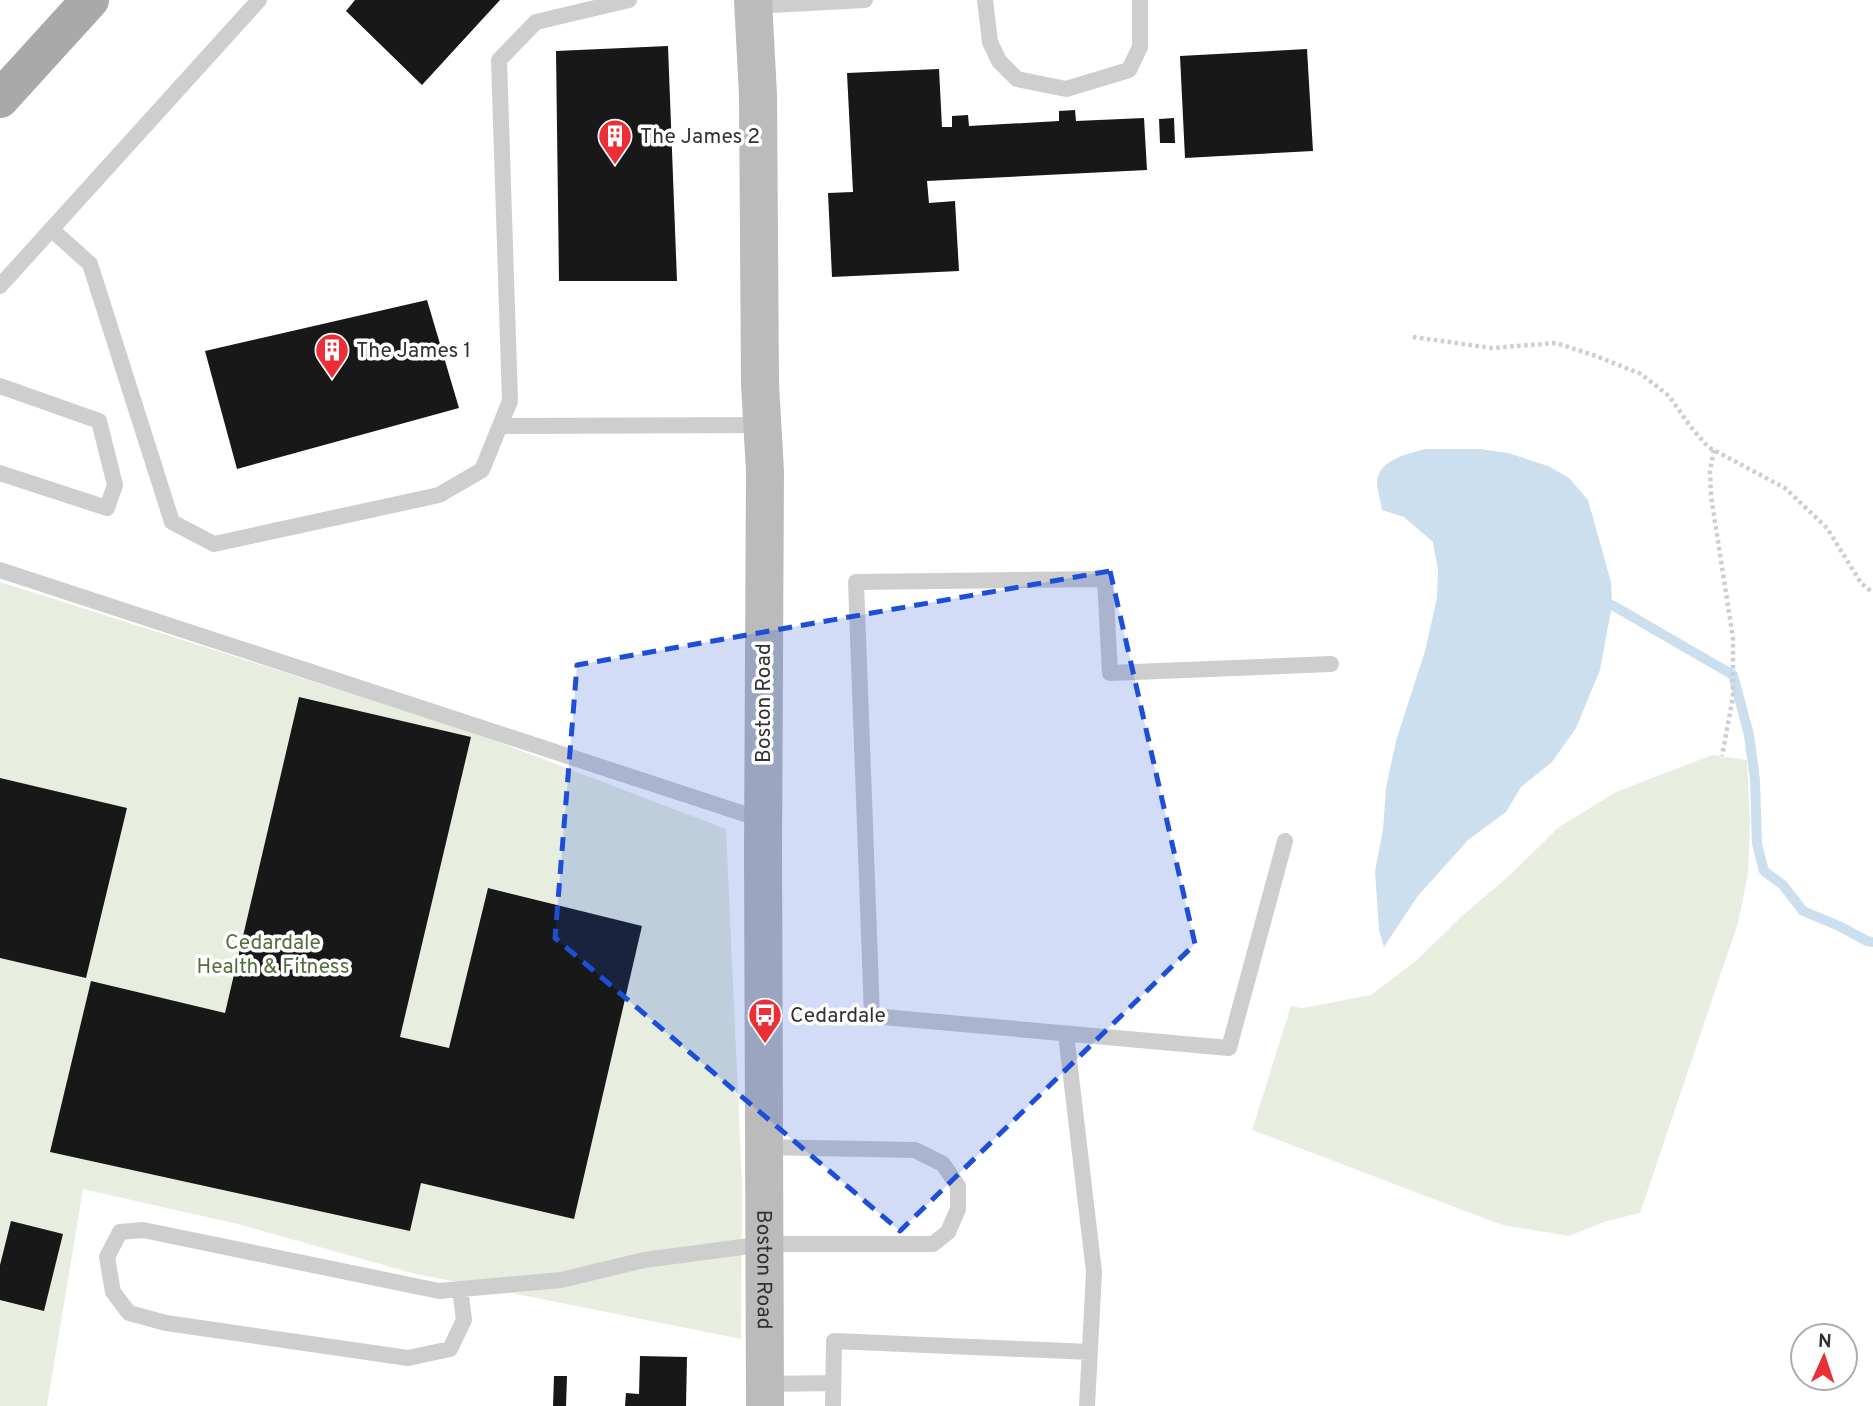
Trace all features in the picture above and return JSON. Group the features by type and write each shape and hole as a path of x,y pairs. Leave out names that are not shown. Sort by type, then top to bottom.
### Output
{"main road":[{"path":"0,99 90,0"}],"street":[{"name":"Boston Road","path":"753,3 758,95 762,425 765,471 765,1395"}],"lane":[{"path":"0,286 259,0"},
{"path":"51,229 90,264 172,522 214,544 439,495 482,470 510,401 499,60 536,22 629,0"},
{"path":"753,3 865,0"},
{"path":"985,0 990,42 999,61 1017,79 1066,89 1129,70 1140,47 1140,0"},
{"path":"0,386 99,421 115,485 107,508 0,473"},
{"path":"500,426 762,425"},
{"path":"0,570 763,820"},
{"path":"1285,841 1229,1048 872,1016 856,582 1105,579 1110,673 1331,664"},
{"path":"1066,1034 1094,1272 1087,1406"},
{"path":"460,1289 464,1320 450,1349 408,1358 166,1323 129,1313 113,1292 107,1257 120,1231 143,1230 439,1291 460,1289 561,1280 644,1259 765,1244 933,1244 948,1232 958,1209 958,1186 943,1164 915,1150 764,1147"},
{"path":"833,1406 834,1341 1090,1352"},
{"path":"765,1395 833,1383"}],"path":[{"path":"1413,338 1492,348 1556,343 1641,374 1669,396 1709,447 1785,488 1827,528 1861,583 1873,593"},
{"path":"1714,450 1710,471 1711,496 1733,638 1732,697 1722,756"}],"highlighted area":[{"path":"1110,571 1195,944 900,1231 555,938 577,665"}],"green space":[{"name":"Cedardale Health & Fitness","path":"0,582 472,732 726,829 742,1184 741,1339 412,1273 242,1225 83,1189 47,1406 0,1406"},
{"path":"1712,755 1747,760 1750,822 1748,874 1738,923 1640,1213 1607,1221 1569,1236 1502,1225 1252,1130 1291,1006 1303,1008 1371,995 1417,960 1559,827 1616,792"}],"water":[{"path":"1425,449 1480,449 1508,453 1548,466 1569,478 1588,500 1611,582 1612,605 1600,670 1576,728 1552,762 1521,787 1506,812 1468,840 1417,897 1384,947 1379,930 1375,871 1383,830 1386,788 1396,741 1425,651 1437,598 1438,570 1433,542 1404,517 1382,510 1377,482 1379,474 1389,463"}],"building":[{"path":"355,0 500,0 422,85 346,11"},
{"name":"The James 2","path":"668,46 677,281 559,281 556,51"},
{"path":"1307,49 1313,151 1185,158 1180,56"},
{"path":"939,69 942,127 952,127 952,116 968,115 969,126 1059,121 1059,111 1075,110 1076,121 1144,118 1147,170 927,181 929,203 955,201 959,271 832,277 828,193 853,192 847,73"},
{"path":"1174,118 1175,143 1160,143 1159,119"},
{"name":"The James 1","path":"427,300 459,408 237,469 205,351"},
{"path":"299,697 471,737 400,1037 449,1048 488,888 642,926 574,1219 421,1183 410,1231 50,1152 91,981 225,1013"},
{"path":"0,778 127,808 86,978 0,958"},
{"path":"11,1221 63,1234 44,1311 0,1300 0,1265"},
{"path":"640,1356 687,1357 686,1406 625,1406 626,1393 639,1394"},
{"path":"554,1376 567,1376 566,1406 553,1406"}],"waterway":[{"path":"1612,605 1733,675 1749,735 1755,780 1757,844 1764,871 1783,885 1803,911 1873,942"}],"place":[{"name":"The James 2","path":"615,166"},
{"name":"The James 1","path":"332,380"},
{"name":"Cedardale","path":"765,1045"}]}
